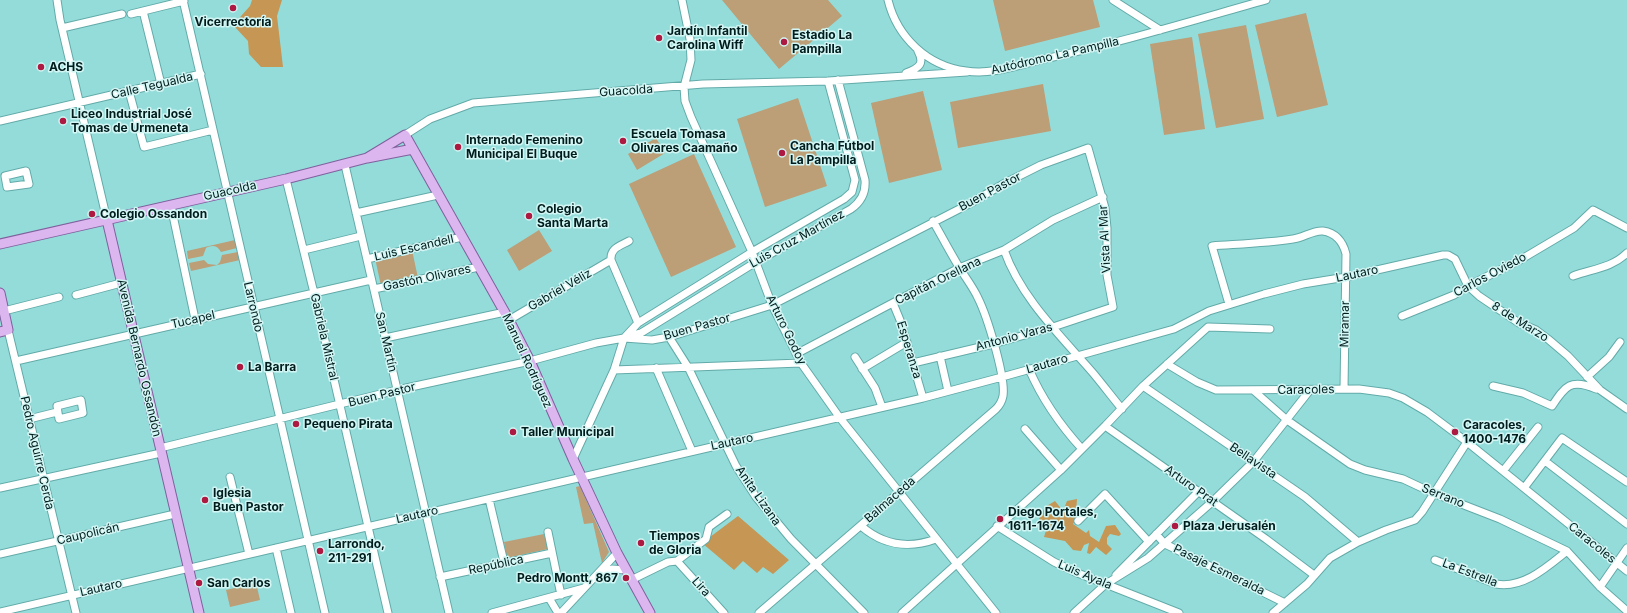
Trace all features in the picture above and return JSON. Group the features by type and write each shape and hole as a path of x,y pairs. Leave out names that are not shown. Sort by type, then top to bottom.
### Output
{"main road":[{"name":"Manuel Rodríguez","path":"405,135 507,316 530,361 581,478 617,553 650,613"},
{"name":"Guacolda","path":"367,158 405,135"},
{"name":"Guacolda","path":"0,244 286,179 367,158 413,149"},
{"name":"Avenida Bernardo Ossandón","path":"106,220 199,613"},
{"name":"Pedro Aguirre Cerda","path":"0,293 4,311 4,331"}],"street":[{"name":"Avenida Bernardo Ossandón","path":"57,0 62,28 106,220"},
{"name":"Arturo Godoy","path":"682,0 690,39 691,60 684,87 685,101 752,252 772,305 800,363 840,418 996,613"},
{"name":"Autódromo La Pampilla","path":"888,0 898,26 918,50 941,64 967,72 1002,70 1088,50 1266,0"},
{"path":"1113,0 1160,30"},
{"path":"131,14 184,1"},
{"name":"Larrondo","path":"184,1 279,419 325,613"},
{"path":"143,11 160,84"},
{"path":"62,28 122,14"},
{"name":"Guacolda","path":"899,75 918,67 922,58 918,50"},
{"name":"Guacolda","path":"405,135 430,119 473,103 684,87 703,84 828,81 899,75 967,72"},
{"name":"Calle Tegualda","path":"0,121 201,74"},
{"name":"Luis Cruz Martínez","path":"624,338 641,333 756,262 851,209 859,202 864,194 865,180 838,80"},
{"name":"Luis Cruz Martínez","path":"573,459 614,370 624,338 638,323 752,252 850,195 854,188 855,180 828,81"},
{"path":"129,91 144,147 213,130"},
{"name":"Vista Al Mar","path":"1088,148 1103,198 1107,228 1107,275 1113,306"},
{"name":"Buen Pastor","path":"0,488 44,479 397,390 530,361 596,343 624,338 648,340 669,337 772,305 1041,165 1088,148"},
{"name":"San Martín","path":"345,164 449,613"},
{"name":"Gabriela Mistral","path":"286,179 304,250 388,613"},
{"path":"356,213 438,195"},
{"name":"Capitán Orellana","path":"796,354 959,268 1004,250 1053,220 1103,198"},
{"path":"170,206 195,320"},
{"name":"Carlos Oviedo","path":"1402,316 1454,295 1468,286 1520,260 1574,228 1593,210 1627,228"},
{"path":"933,222 959,268 972,287 983,309 1002,377"},
{"name":"Miramar","path":"1229,304 1212,246 1295,239 1319,231 1332,234 1340,240 1346,259 1344,389"},
{"path":"304,250 361,236"},
{"name":"Luis Escandell","path":"367,259 462,237"},
{"path":"629,241 613,250 610,254 611,260 638,323"},
{"path":"1004,250 1016,276 1053,327 1122,409"},
{"path":"1573,276 1609,265 1627,253"},
{"name":"Lautaro","path":"0,612 840,418 882,406 923,398 1174,329 1204,313 1229,304 1303,284 1346,278 1443,255 1450,256 1456,261"},
{"name":"Gabriel Véliz","path":"385,338 507,316 611,260"},
{"name":"8 de Marzo","path":"1456,261 1468,286 1519,323 1536,330 1548,339 1568,356 1600,390 1627,409"},
{"name":"Gastón Olivares","path":"374,289 479,267"},
{"name":"Tucapel","path":"16,361 372,280"},
{"path":"76,294 121,283"},
{"path":"4,311 59,297"},
{"name":"Esperanza","path":"893,303 907,342 923,398"},
{"name":"Antonio Varas","path":"913,363 993,344 1053,327 1113,306"},
{"path":"902,613 1060,470 1122,409 1143,386 1208,327 1270,329"},
{"name":"Pedro Aguirre Cerda","path":"4,331 16,361 76,613"},
{"name":"Anita Lizana","path":"669,337 688,367 725,444 746,482 767,512 791,539 864,613"},
{"path":"862,369 907,342"},
{"path":"1587,377 1609,357 1620,342"},
{"path":"940,356 948,391"},
{"path":"855,357 875,388 882,406"},
{"path":"614,370 800,363"},
{"name":"Caracoles","path":"1167,364 1196,382 1209,388 1224,391 1373,390 1389,393 1403,398 1427,412 1467,442 1627,571"},
{"path":"656,368 692,451"},
{"path":"1029,369 1052,412 1082,449"},
{"name":"Balmaceda","path":"759,613 998,406 1003,396 1002,377"},
{"path":"1493,386 1523,393 1552,406 1562,390 1571,385 1590,386 1600,390"},
{"name":"Bellavista","path":"1143,386 1306,497 1358,542"},
{"name":"Serrano","path":"1253,390 1287,420 1350,464 1365,470 1403,479 1433,493 1500,519 1567,551 1600,587 1627,611"},
{"path":"1106,584 1148,558 1212,502 1254,461 1310,390"},
{"path":"30,419 57,412"},
{"name":"Arturo Prat","path":"1105,426 1199,491 1212,502 1266,539 1314,575"},
{"path":"1503,471 1538,427"},
{"path":"1024,429 1060,470"},
{"path":"1524,488 1562,438 1627,482"},
{"path":"1273,613 1307,584 1330,558 1358,542 1415,520 1422,512 1467,442"},
{"path":"1545,461 1627,524"},
{"path":"230,477 249,554"},
{"path":"1074,613 1106,584 1199,491"},
{"path":"1078,521 1104,494 1149,542"},
{"path":"490,499 504,562"},
{"name":"Caupolicán","path":"0,554 175,514"},
{"path":"632,580 668,562 677,561 706,538 709,527 727,514"},
{"path":"861,526 879,538 897,544 919,544 936,539"},
{"name":"Luis Ayala","path":"997,526 1054,562 1075,572 1179,613"},
{"path":"548,532 561,595"},
{"name":"Pasaje Esmeralda","path":"1156,534 1165,544 1285,603"},
{"path":"276,548 291,613"},
{"path":"1600,587 1627,548"},
{"name":"La Estrella","path":"1435,560 1496,584 1506,586 1517,584 1531,578 1548,567 1567,551"},
{"name":"República","path":"440,577 504,562 552,553"},
{"path":"561,613 617,553"},
{"name":"Lira","path":"677,561 724,613"},
{"path":"597,574 612,569 626,570"},
{"path":"492,613 584,588"},
{"path":"549,598 558,613"}],"shaded area":[{"path":"252,0 282,0 277,16 283,67 261,67 249,54 248,41 233,25 250,6"},
{"name":"Estadio La Pampilla","path":"722,0 828,0 842,16 779,69"},
{"path":"993,0 1093,0 1100,27 1005,51"},
{"path":"1306,13 1328,105 1277,117 1255,25"},
{"path":"1246,25 1264,119 1216,128 1198,34"},
{"path":"1192,37 1205,129 1164,135 1150,44"},
{"path":"1043,84 1051,131 958,148 950,102"},
{"name":"Cancha Fútbol La Pampilla","path":"923,91 942,170 889,183 871,103"},
{"name":"Cancha Fútbol La Pampilla","path":"798,98 827,186 765,207 737,119"},
{"path":"656,138 665,153 637,170 628,154"},
{"path":"694,154 736,247 671,277 629,184"},
{"path":"539,230 552,251 519,271 507,250"},
{"path":"235,240 237,248 221,252 216,247 210,246 206,248 203,256 188,259 187,251"},
{"path":"412,250 418,278 381,286 375,258"},
{"path":"238,252 240,260 191,271 189,263 204,260 208,264 217,265 220,262 222,255"},
{"path":"580,486 609,552 602,563 593,523 584,524 576,487"},
{"path":"1077,499 1076,512 1085,507 1073,524 1086,533 1089,530 1090,536 1099,542 1106,526 1115,525 1121,534 1119,536 1110,534 1107,538 1107,544 1112,549 1106,555 1096,547 1090,554 1087,553 1089,543 1084,545 1081,551 1073,550 1065,541 1044,537 1047,527 1039,519 1045,507 1055,501 1063,511 1067,501"},
{"path":"738,516 789,560 773,574 763,567 757,573 743,561 734,570 702,543"},
{"path":"544,534 548,549 507,558 504,542"},
{"path":"256,583 260,600 230,607 226,590"}],"place":[{"name":"Vicerrectoría","path":"233,8"},
{"name":"Jardín Infantil Carolina Wiff","path":"659,38"},
{"name":"Estadio La Pampilla","path":"784,42"},
{"name":"ACHS","path":"41,67"},
{"name":"Liceo Industrial José Tomas de Urmeneta","path":"63,121"},
{"name":"Escuela Tomasa Olivares Caamaño","path":"623,141"},
{"name":"Internado Femenino Municipal El Buque","path":"458,147"},
{"name":"Cancha Fútbol La Pampilla","path":"782,153"},
{"name":"Colegio Ossandon","path":"92,214"},
{"name":"Colegio Santa Marta","path":"529,216"},
{"name":"La Barra","path":"240,367"},
{"name":"Pequeno Pirata","path":"296,424"},
{"name":"Taller Municipal","path":"513,432"},
{"name":"Caracoles, 1400-1476","path":"1455,432"},
{"name":"Iglesia Buen Pastor","path":"205,500"},
{"name":"Diego Portales, 1611-1674","path":"1000,519"},
{"name":"Plaza Jerusalén","path":"1175,526"},
{"name":"Tiempos de Gloria","path":"641,543"},
{"name":"Larrondo, 211-291","path":"320,551"},
{"name":"Pedro Montt, 867","path":"626,578"},
{"name":"San Carlos","path":"199,583"}]}
